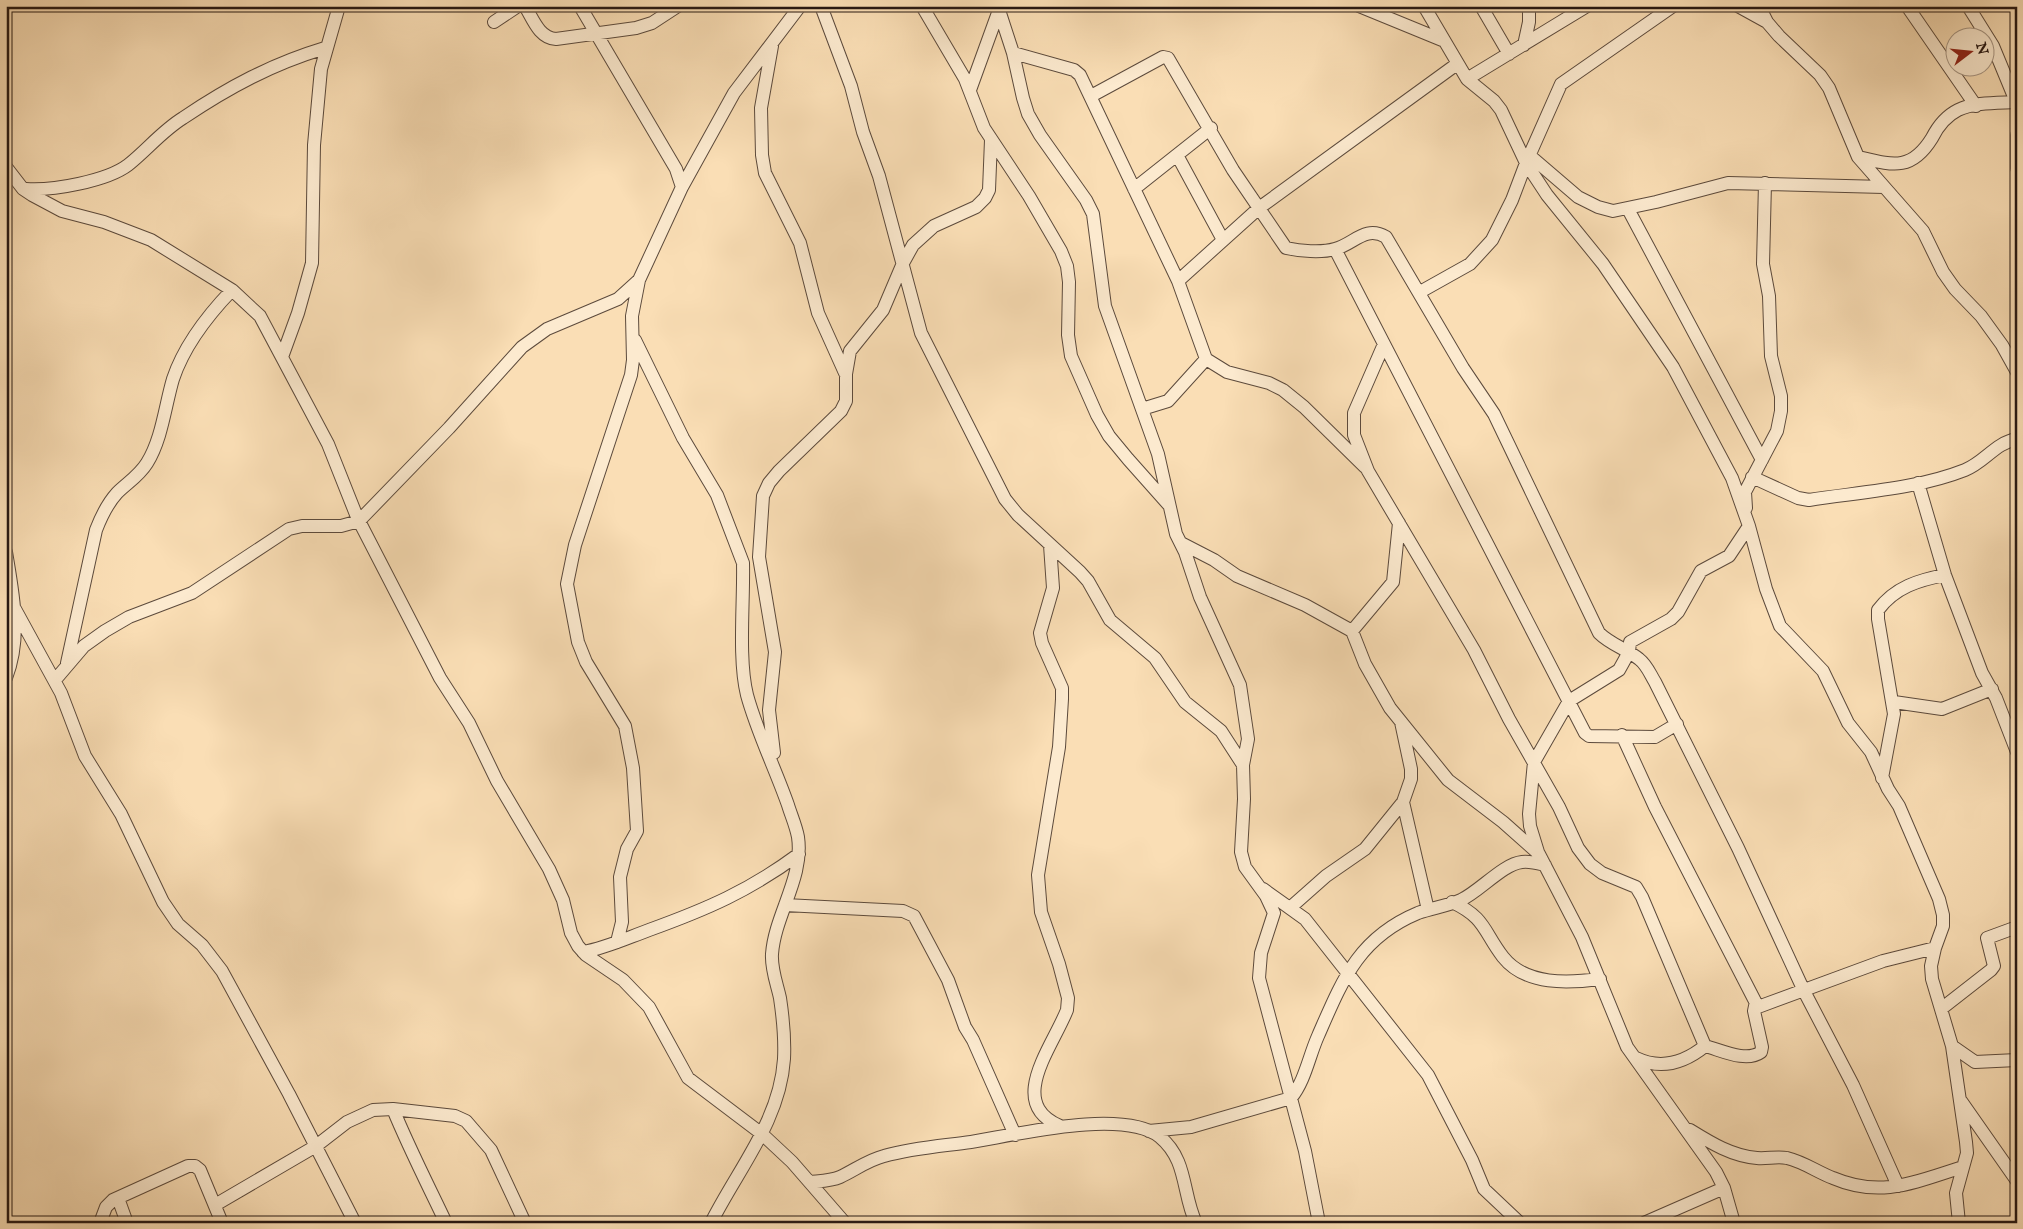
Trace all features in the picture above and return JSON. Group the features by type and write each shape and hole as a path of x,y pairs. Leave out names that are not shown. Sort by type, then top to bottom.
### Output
{"street":[{"path":"282,357 298,313 312,263 314,145 321,68 339,6"},
{"path":"494,22 518,6"},
{"path":"525,6 542,33 548,38 597,34 652,23 678,6"},
{"path":"580,6 676,169 682,187"},
{"path":"617,942 621,933 622,916 620,877 627,849 637,831 630,750 625,726 586,662 578,642 567,584 574,545 626,395 633,360 632,316 639,280 682,187 734,93 800,6"},
{"path":"820,6 847,72 863,132 879,176 922,333 930,353 1005,499 1011,508 1088,581 1110,620 1162,666 1191,708 1221,732 1243,765"},
{"path":"922,6 965,79 991,140 1029,196 1067,266 1071,356 1097,415 1109,436 1170,506"},
{"path":"1360,6 1442,40"},
{"path":"1424,6 1442,40 1467,79 1494,101 1501,110 1527,159 1556,207 1603,264 1673,367 1732,478 1766,589 1780,626 1823,671 1848,722 1871,752 1882,778 1899,806 1939,899 1944,926 1935,948 1932,979 1952,1046 1966,1148 1956,1193 1959,1223"},
{"path":"1481,6 1509,54"},
{"path":"1524,45 1530,22 1529,6"},
{"path":"1467,79 1587,6"},
{"path":"1420,292 1470,264 1487,246 1512,200 1527,159 1561,84 1673,6"},
{"path":"1738,6 1768,22"},
{"path":"1760,6 1768,22 1794,52 1820,75 1830,88 1858,158 1923,231 1943,272 1954,289 1981,316 2002,345 2017,372"},
{"path":"1907,6 1976,106"},
{"path":"1858,158 1888,164 1905,164 1916,158 1944,120 1959,110 1976,106 2016,103 1993,46 1968,6"},
{"path":"970,90 1000,8"},
{"path":"1000,8 1028,114 1040,135 1086,200 1093,214 1104,306 1158,454 1176,534 1200,597 1240,685 1247,725 1243,765 1244,798 1241,852 1245,867 1266,896 1274,913 1261,953 1259,978 1306,1151 1319,1223"},
{"path":"773,41 761,108 762,154 765,173 800,243 818,313 846,374"},
{"path":"23,189 47,190 64,187 119,171 181,119 242,80 281,63 326,48"},
{"path":"1013,53 1074,70 1080,75 1178,281 1206,358 1227,372 1269,383 1283,390 1304,407 1368,471"},
{"path":"1091,96 1163,57 1168,58 1211,128 1233,170 1286,248 1296,250 1334,249 1371,232 1386,236 1463,368 1494,414 1599,633 1605,639 1629,652 1644,664 1677,724 1747,866 1804,991 1853,1085 1898,1186"},
{"path":"1178,281 1259,208 1457,64"},
{"path":"1134,189 1211,128"},
{"path":"2017,135 2017,168"},
{"path":"777,773 769,710 774,652 759,557 763,496 769,483 779,471 841,411 846,401 846,374 850,351 883,310 903,263 913,245 934,226 976,207 985,198 988,190 991,140"},
{"path":"1177,155 1223,240"},
{"path":"1527,159 1578,197 1598,207 1613,211 1715,185 1765,183 1884,187"},
{"path":"6,168 23,189 62,211 104,222 151,240 232,290 260,316 334,457 341,482 359,521 440,678 468,723 497,780 549,869 563,900 571,933 584,952 624,980 649,1007 688,1078 762,1134 810,1182 845,1223"},
{"path":"1734,1223 1724,1188 1686,1128 1634,1057 1619,1030 1600,979 1542,860 1530,826 1529,814 1534,762 1569,701 1619,670 1629,652 1630,642 1671,619 1678,612 1701,571 1729,556 1748,526 1745,492 1777,431 1781,411 1781,396 1771,356 1769,296 1763,264 1765,183"},
{"path":"1628,208 1762,460"},
{"path":"1334,249 1585,732 1589,736 1622,735 1644,738 1655,737 1677,724"},
{"path":"55,680 84,646 105,631 129,617 179,599 197,590 289,529 302,526 340,526 359,521 449,428 522,347 547,329 618,299 639,280"},
{"path":"68,664 96,530 104,512 116,494 133,480 147,463 158,438 177,369 209,314 232,290"},
{"path":"631,332 666,405 717,495 739,550 743,563 744,675 753,714 777,773 795,826 798,854 796,874 785,905 772,954 773,969 781,1001 784,1059 774,1107 762,1134 711,1223"},
{"path":"1384,344 1354,413 1354,435 1368,471 1474,650 1559,808 1578,848 1590,864 1602,873 1636,887 1639,892 1705,1046"},
{"path":"1142,408 1168,401 1206,358"},
{"path":"1752,477 1804,500 1918,483 1963,471 1976,465 1999,445 2017,439"},
{"path":"1918,483 1945,575 1982,673 1992,689 2017,752"},
{"path":"1352,631 1393,582 1399,523"},
{"path":"1181,543 1214,560 1237,576 1291,599 1352,631 1365,664 1390,708 1448,780 1509,827 1542,860"},
{"path":"1050,545 1053,588 1040,633 1042,643 1062,688 1062,699 1059,747 1038,875 1041,912 1059,964 1068,998 1067,1010 1035,1081 1033,1095 1035,1106 1043,1117 1060,1126"},
{"path":"6,552 16,624 14,648 6,679"},
{"path":"1882,778 1893,726 1894,702 1878,619 1878,610 1908,584 1918,580 1945,575"},
{"path":"15,609 55,680 68,708 85,756 120,814 163,902 178,924 202,944 222,971 355,1223"},
{"path":"1894,702 1942,709 1992,689"},
{"path":"1291,907 1326,876 1365,849 1403,802 1411,779 1411,768 1400,721"},
{"path":"1622,735 1655,807 1758,1008"},
{"path":"1403,802 1428,910"},
{"path":"584,952 617,942 708,908 766,879 798,854"},
{"path":"1149,1131 1191,1127 1291,1098 1300,1084 1310,1053 1347,975 1354,962 1378,936 1418,913 1466,896 1520,862 1542,860"},
{"path":"1259,887 1291,907 1314,930 1347,975 1428,1075 1472,1160 1484,1189 1520,1223"},
{"path":"1452,902 1475,914 1504,958 1512,966 1556,983 1600,979"},
{"path":"785,905 903,911 914,916 948,980 965,1027 973,1040 1015,1135"},
{"path":"1941,1009 1994,966 1987,938 2017,926"},
{"path":"1634,1057 1648,1064 1664,1066 1693,1054 1705,1046 1740,1056 1756,1056 1761,1052 1762,1047 1754,1011 1755,1006 1758,1008 1883,961 1935,948"},
{"path":"1952,1046 1975,1062 2017,1060"},
{"path":"1960,1099 2017,1181"},
{"path":"393,1109 412,1155 422,1169 446,1223"},
{"path":"215,1205 316,1146 347,1122 373,1110 393,1109 455,1116 466,1121 491,1150 525,1223"},
{"path":"810,1182 840,1177 885,1155 1015,1135 1060,1126 1125,1125 1149,1131 1160,1137 1180,1163 1196,1223"},
{"path":"1686,1128 1723,1149 1758,1158 1782,1157 1796,1160 1834,1178 1878,1189 1898,1186 1963,1167"},
{"path":"100,1223 106,1206 118,1198 188,1166 195,1166 200,1170 222,1223"},
{"path":"1644,1223 1724,1188"},
{"path":"118,1198 127,1223"}]}
